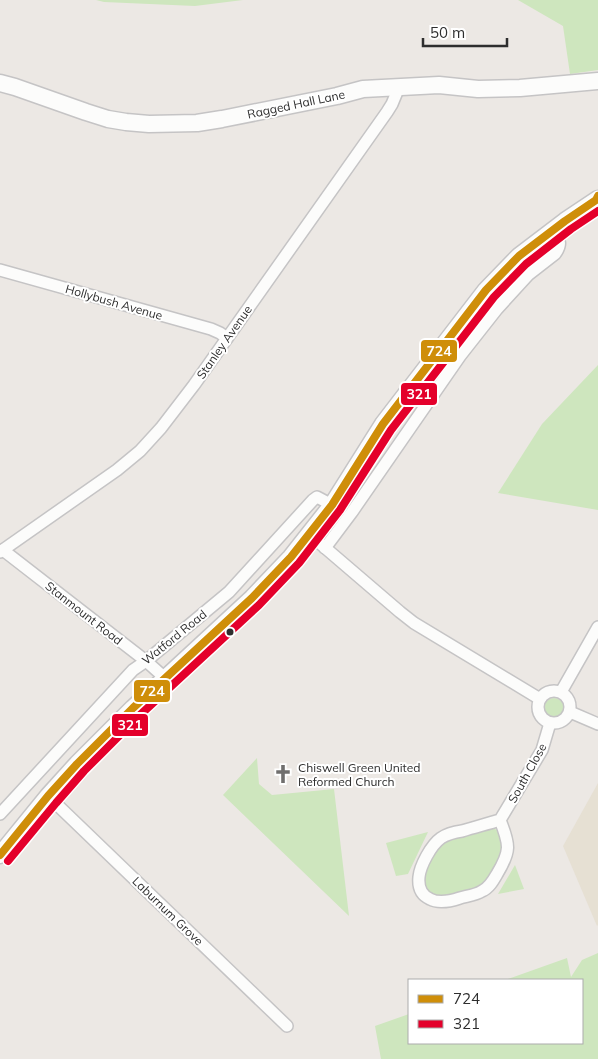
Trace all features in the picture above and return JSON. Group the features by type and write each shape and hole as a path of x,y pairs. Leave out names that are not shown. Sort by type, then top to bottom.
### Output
{"main road":[{"name":"Ragged Hall Lane","path":"0,83 15,86 108,119 149,124 197,123 222,120 363,89 439,85 478,89 512,88 598,81"},
{"name":"Watford Road","path":"0,855 77,764 165,678 252,598 291,557 332,505 383,424 486,290 519,256 597,198"}],"street":[{"name":"Stanley Avenue","path":"1,551 117,470 140,451 161,428 388,112 399,87"},
{"path":"324,548 358,504 460,356 497,309 528,275 558,250 560,242 553,230"},
{"name":"Hollybush Avenue","path":"0,270 211,329 227,338"},
{"name":"Watford Road","path":"0,814 133,670 229,592 313,500 317,497 332,505"},
{"path":"309,534 414,623 540,699"},
{"name":"Stanmount Road","path":"1,551 146,661 165,678"},
{"path":"561,692 598,627"},
{"path":"547,692 561,692 570,703 570,712 564,720 550,724 541,718 539,714 538,704 540,699 547,692"},
{"path":"570,712 598,724"},
{"name":"South Close","path":"500,820 542,750 550,724"},
{"name":"Laburnum Grove","path":"48,796 287,1026"},
{"path":"500,820 508,845 507,855 488,888 482,892 451,901 439,902 425,896 418,885 420,868 435,843 448,834 500,820"}],"shaded area":[{"path":"598,783 598,925 597,926 563,846"}],"green space":[{"path":"96,0 243,0 195,6 104,2"},
{"path":"518,0 598,0 598,70 570,74 563,26"},
{"path":"598,365 598,510 498,493 542,424"},
{"path":"554,698 561,701 564,708 561,715 554,718 547,715 544,708 547,701"},
{"path":"257,758 259,784 272,795 334,789 349,916 223,795"},
{"path":"487,828 499,831 503,844 499,862 486,883 476,890 445,897 437,896 428,891 424,882 426,868 432,855 445,841"},
{"path":"428,832 408,874 396,876 386,843"},
{"path":"515,865 524,889 498,894"},
{"path":"598,953 598,1059 381,1059 375,1026 408,1014 408,1044 583,1044 583,979 508,979 567,958 571,977 582,960"}],"transit line":[{"name":"724","path":"0,855 77,764 133,708 252,598 291,557 332,505 383,424 486,290 519,256 596,200 598,196"},
{"name":"321","path":"8,861 84,771 140,715 259,605 299,563 340,510 391,430 494,297 526,264 571,229 598,211"}],"place":[{"name":"Chiswell Green United Reformed Church","path":"283,774"}]}
